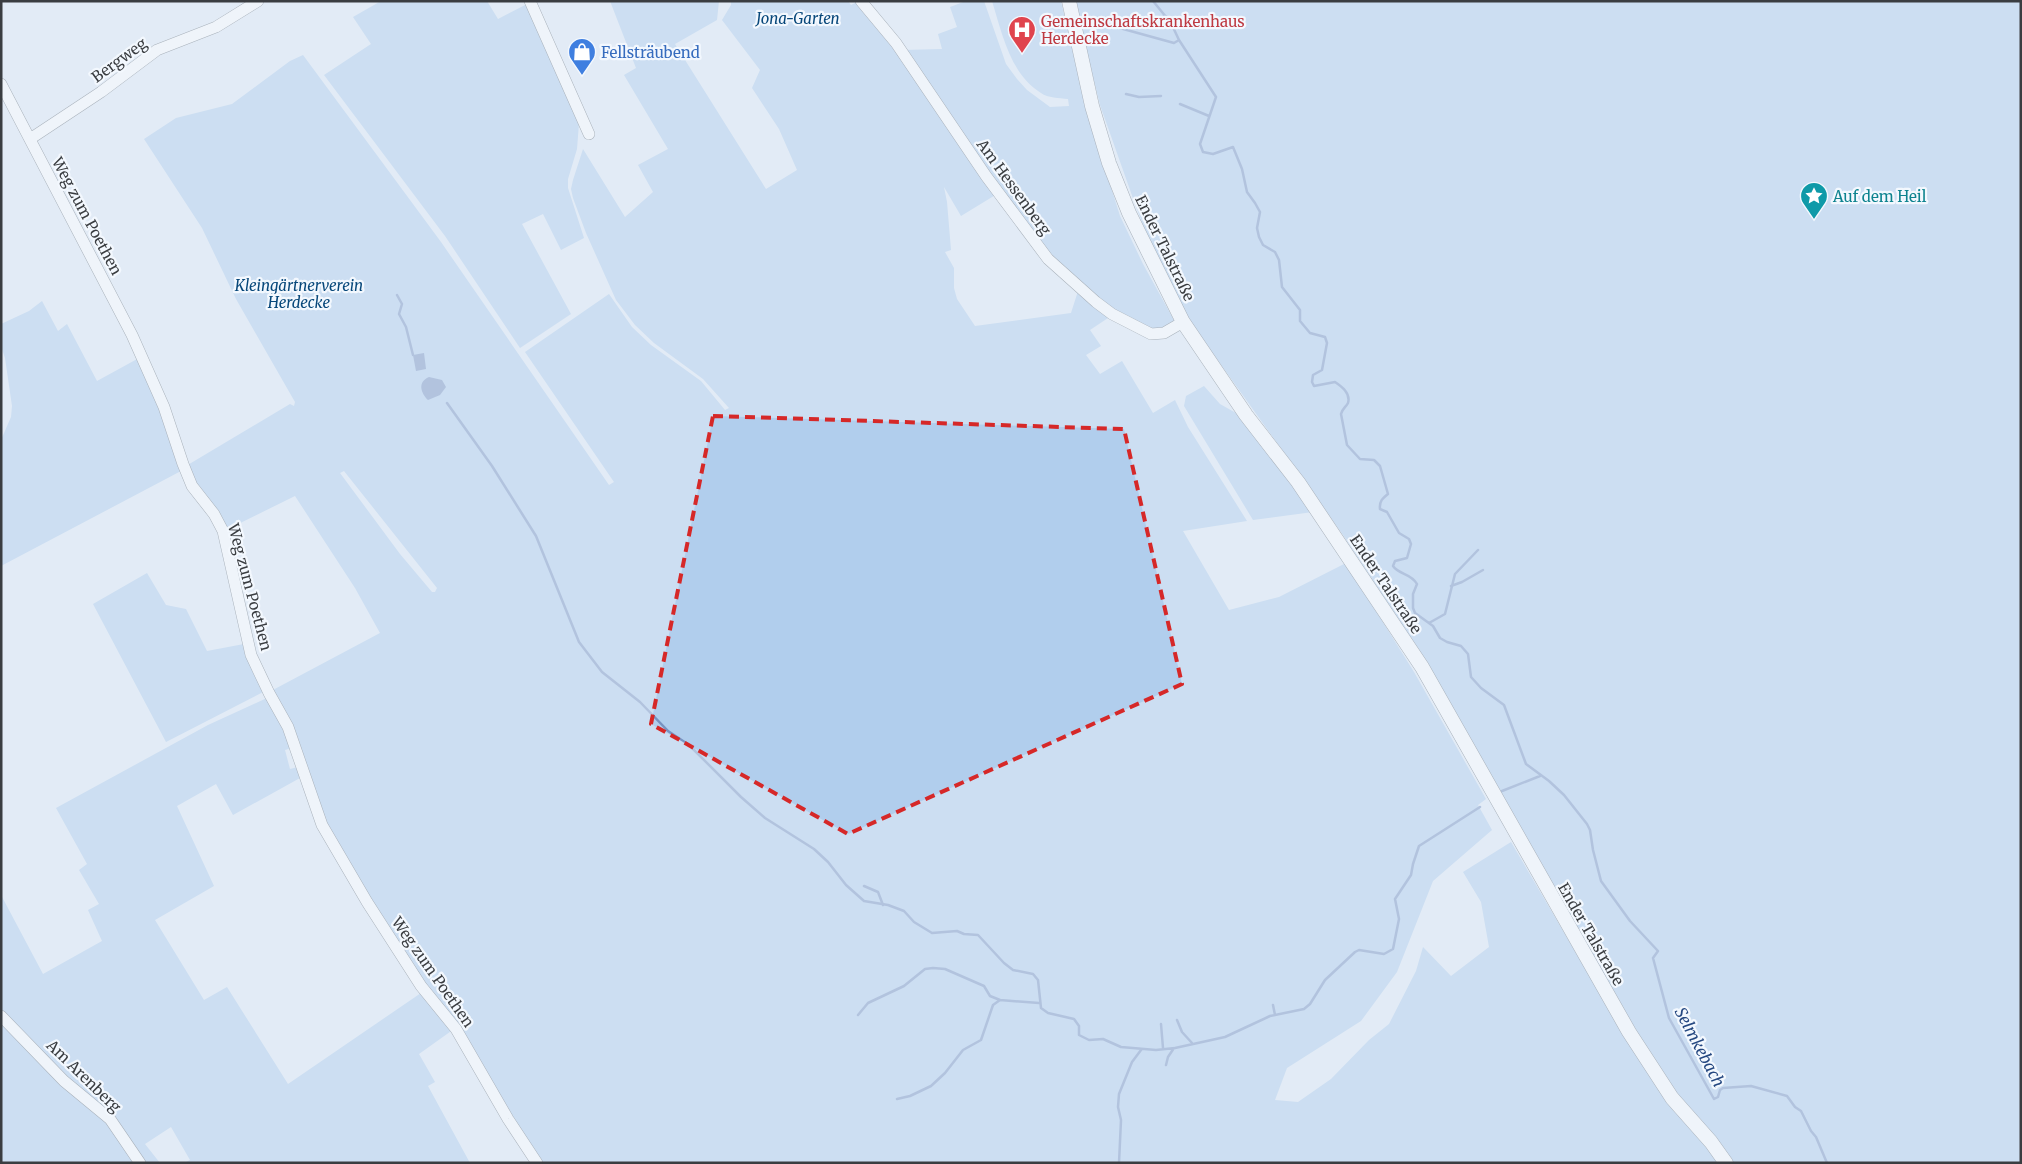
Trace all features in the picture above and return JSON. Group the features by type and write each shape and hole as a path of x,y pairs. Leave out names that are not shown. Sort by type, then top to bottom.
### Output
{"main road":[{"name":"Ender Talstraße","path":"1069,1 1092,106 1109,163 1129,213 1184,322 1246,414 1298,482 1422,667 1629,1032 1672,1098 1711,1142 1726,1163"}],"street":[{"name":"Bergweg","path":"30,139 101,92 157,50 216,27 258,1"},
{"path":"530,1 589,134"},
{"name":"Am Hessenberg","path":"860,1 896,43 986,176 1048,259 1112,314 1151,334 1164,333 1184,322"},
{"name":"Weg zum Poethen","path":"1,84 132,335 164,406 192,486 214,514 223,531 251,655 288,727 322,825 367,902 421,986 456,1030 508,1119 537,1163"},
{"name":"Am Arenberg","path":"1,1016 64,1081 110,1119 140,1163"}],"highlighted area":[{"path":"713,416 1124,429 1182,684 848,834 651,724"}],"green space":[{"path":"381,1 487,1 498,19 529,3 579,123 577,149 568,179 568,188 584,238 561,250 543,214 522,224 571,314 520,348 445,236 324,75 371,44 353,17"},
{"path":"610,1 719,1 717,20 675,44 766,189 797,170 779,129 752,88 760,70 722,20 731,5 731,1 848,1 851,5 859,1 997,194 961,216 944,187 951,250 945,252 954,268 954,288 957,299 975,326 1071,313 1079,288 1111,316 1090,330 1101,346 1086,355 1100,374 1122,361 1153,413 1175,400 1188,427 1247,521 1183,531 1229,610 1279,597 1346,563 1414,672 1486,799 1478,805 1492,830 1433,881 1397,972 1361,1021 1287,1068 1275,1100 1298,1102 1331,1079 1369,1040 1389,1024 1416,971 1423,947 1451,976 1489,947 1481,902 1463,872 1511,842 1600,994 1724,1163 541,1163 417,976 323,824 271,691 380,633 355,588 295,496 226,530 195,485 186,466 290,404 294,406 295,402 236,299 202,228 144,139 176,118 232,104 290,61 303,55 441,242 609,485 614,482 525,352 609,294 632,327 651,345 701,381 725,410 729,408 703,379 654,343 635,325 616,300 586,233 573,198 571,189 583,149 625,217 653,192 638,165 668,149 624,75 636,68","holes":["344,471 437,588 435,592 432,592 400,554 340,473"]},
{"path":"966,1 984,1 1006,64 1027,90 1050,107 1069,106 1068,99 1044,95 1030,85 1022,75 1009,52 992,1 1061,1 1086,107 1120,216 1143,264 1175,322 1164,332 1150,332 1113,311 1049,256 903,50 942,49 938,34 957,27 950,7"},
{"path":"1074,1 2021,1 2021,1163 1731,1163 1674,1094 1602,977 1427,662 1343,535 1189,320 1156,258 1135,204 1100,105"},
{"path":"42,301 58,331 67,324 97,381 139,358 161,409 181,471 1,566 1,440 11,417 12,406 5,358 1,346 1,324 29,311"},
{"path":"1204,386 1220,404 1243,417 1313,512 1253,520 1184,406 1186,396"},
{"path":"147,573 166,605 186,609 207,651 244,644 265,691 166,742 93,604"},
{"path":"269,697 292,748 285,750 290,769 298,767 300,778 233,815 216,784 177,806 214,886 155,920 204,1000 227,987 288,1084 421,993 454,1029 419,1054 435,1082 428,1086 470,1163 184,1163 190,1160 171,1127 145,1144 160,1163 145,1163 1,1013 1,895 43,974 102,941 88,910 99,904 79,870 87,864 56,808 208,725"},
{"path":"1,1019 108,1121 136,1163 1,1163"}],"shaded area":[{"path":"424,353 426,369 416,371 413,355"},
{"path":"429,377 442,380 446,387 440,395 428,400 421,388 425,379"}],"waterway":[{"name":"Selmkebach","path":"1153,1 1171,23 1179,40 1216,97 1200,144 1203,152 1213,154 1233,147 1242,169 1247,192 1260,212 1257,228 1259,237 1263,245 1275,252 1279,260 1282,287 1300,310 1300,321 1310,333 1325,337 1327,343 1322,370 1313,375 1312,382 1314,386 1335,382 1345,390 1349,399 1341,414 1347,445 1360,459 1374,460 1380,466 1388,494 1383,498 1380,509 1387,512 1399,533 1409,539 1411,544 1407,558 1395,561 1393,566 1398,571 1412,578 1417,584 1413,594 1415,613 1433,626 1440,638 1461,646 1468,654 1471,677 1481,688 1504,705 1526,764 1564,795 1587,824 1601,881 1630,921 1658,951 1653,958 1669,1018 1714,1099 1718,1097 1720,1090 1723,1088 1751,1086 1787,1096 1795,1107 1801,1111 1816,1137 1827,1163"},
{"path":"1116,27 1174,43 1179,40"},
{"path":"1126,94 1139,97 1161,96"},
{"path":"1180,104 1209,116"},
{"path":"397,295 402,304 399,314 406,327 413,355"},
{"path":"447,403 492,466 536,536 579,642 602,672 640,702 668,731 689,745 765,818 814,849 828,862 846,885 864,901 888,905 904,911 914,922 932,933 957,931 964,934 978,935 1013,970 1033,974 1038,980 1041,1008 1048,1013 1074,1019 1079,1026 1079,1035 1089,1040 1103,1039 1121,1047 1156,1050 1175,1048 1225,1037 1270,1016 1304,1009 1310,1004 1325,980 1355,952 1359,950 1384,954 1393,949 1399,919 1395,899 1411,875 1419,846 1480,807"},
{"path":"1429,623 1445,614 1455,574 1478,550"},
{"path":"1451,586 1483,570"},
{"path":"1502,791 1540,776"},
{"path":"864,886 878,892 883,905"},
{"path":"858,1015 868,1003 904,986 925,969 933,968 945,969 984,986 990,996 1000,1000"},
{"path":"897,1099 910,1096 931,1086 945,1073 963,1050 981,1040 993,1005 1000,1000 1039,1003"},
{"path":"1273,1005 1275,1015"},
{"path":"1177,1020 1182,1032 1192,1043"},
{"path":"1161,1024 1163,1048"},
{"path":"1166,1065 1168,1057 1174,1048"},
{"path":"1119,1163 1121,1120 1118,1107 1119,1094 1132,1062 1141,1050"}],"place":[{"name":"Gemeinschaftskrankenhaus Herdecke","path":"1022,54"},
{"name":"Fellsträubend","path":"582,76"},
{"name":"Auf dem Heil","path":"1814,220"}],"park label":[{"name":"Jona-Garten","path":"798,18"},
{"name":"Kleingärtnerverein Herdecke","path":"299,294"}]}
